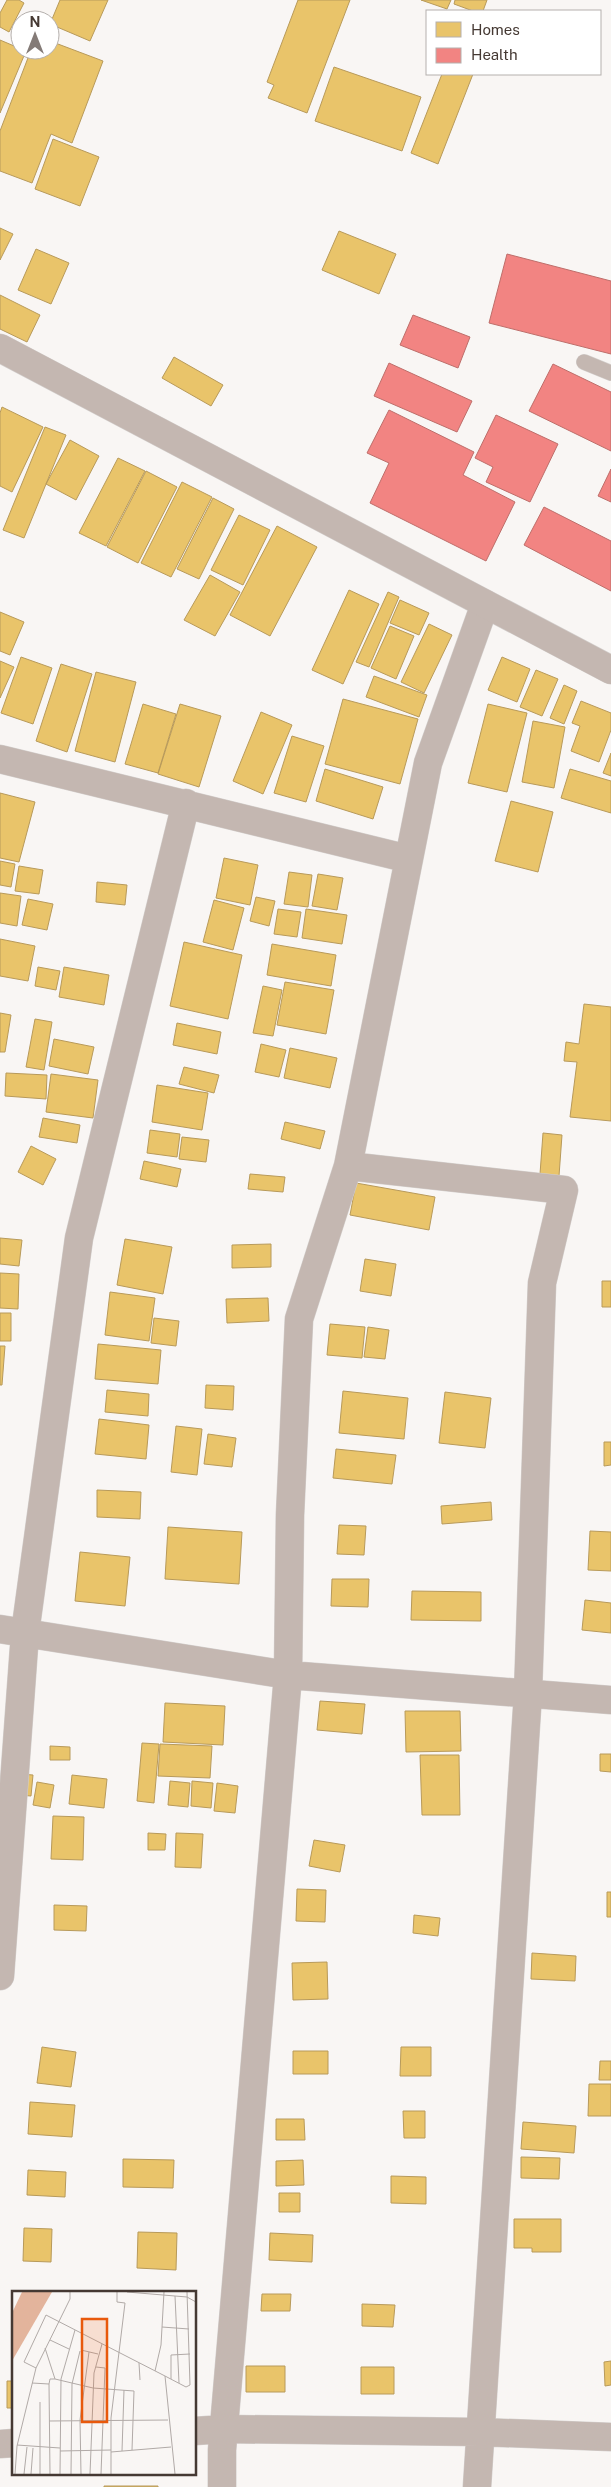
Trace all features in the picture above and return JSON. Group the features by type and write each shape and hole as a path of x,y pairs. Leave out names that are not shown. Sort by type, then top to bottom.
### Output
{"street":[{"path":"0,348 611,670"},
{"path":"222,2487 224,2429 288,1675 290,1515 299,1319 348,1166 428,763 485,604"},
{"path":"0,759 409,859"},
{"path":"0,1976 12,1630 78,1238 186,803"},
{"path":"348,1166 564,1190 542,1283 528,1694 479,2432 477,2487"},
{"path":"12,1630 288,1675 611,1700"},
{"path":"196,2431 224,2429 479,2432 611,2437"}],"lane":[{"path":"584,362 611,374"}],"building: Homes":[{"path":"7,0 19,0 24,3 20,10 10,10 9,32 0,27 0,13"},
{"path":"60,0 108,0 90,41 60,28 60,10 56,10"},
{"path":"298,0 350,0 307,113 268,98 274,85 267,82"},
{"path":"421,0 451,0 447,9"},
{"path":"455,0 487,0 483,10 470,10 454,4"},
{"path":"0,40 10,44 10,60 22,60 0,113"},
{"path":"60,45 103,61 72,143 51,134 32,183 0,171 0,131 27,60 60,60"},
{"path":"334,67 421,97 402,151 315,121"},
{"path":"442,75 473,75 438,164 411,153"},
{"path":"53,139 99,157 80,206 35,189"},
{"path":"0,228 13,234 0,260"},
{"path":"339,231 396,254 379,294 322,270"},
{"path":"36,249 69,263 51,304 18,290"},
{"path":"0,295 40,315 27,342 0,329"},
{"path":"174,357 223,385 211,406 162,378"},
{"path":"2,407 43,427 12,492 0,486 0,413"},
{"path":"45,427 66,435 24,538 3,530"},
{"path":"70,440 99,456 76,500 46,484"},
{"path":"118,458 145,471 106,546 79,533"},
{"path":"146,471 177,487 138,563 107,547"},
{"path":"182,482 212,497 171,577 141,563"},
{"path":"213,498 234,509 199,579 177,569"},
{"path":"239,515 270,530 243,585 211,570"},
{"path":"277,526 317,547 270,636 230,615"},
{"path":"210,575 240,592 215,636 184,620"},
{"path":"349,590 379,604 343,684 312,670"},
{"path":"388,592 399,597 369,667 356,662"},
{"path":"400,600 429,613 419,635 390,623"},
{"path":"0,612 24,622 10,655 0,651"},
{"path":"429,624 452,635 424,693 401,682"},
{"path":"390,626 414,636 396,679 371,668"},
{"path":"21,657 52,668 33,724 1,713"},
{"path":"502,657 530,669 517,702 488,690"},
{"path":"0,661 14,667 0,698"},
{"path":"61,664 92,674 67,752 36,741"},
{"path":"536,670 558,679 542,716 520,707"},
{"path":"96,672 136,682 115,762 75,751"},
{"path":"374,676 427,695 419,717 366,697"},
{"path":"564,685 577,691 564,724 550,718"},
{"path":"343,699 418,719 400,784 325,764"},
{"path":"581,701 611,713 611,730 599,762 571,751 580,726 572,723"},
{"path":"143,704 176,714 158,773 125,764"},
{"path":"180,704 221,716 199,787 158,774"},
{"path":"488,704 527,713 507,792 468,783"},
{"path":"261,712 292,725 263,794 233,781"},
{"path":"533,721 565,727 554,788 522,782"},
{"path":"292,736 324,746 306,802 274,793"},
{"path":"611,753 611,776 603,773"},
{"path":"325,769 383,787 373,819 316,801"},
{"path":"570,769 611,781 611,813 561,798"},
{"path":"0,793 35,802 19,862 0,858"},
{"path":"511,801 553,812 538,872 495,861"},
{"path":"224,858 258,865 250,905 216,898"},
{"path":"0,861 15,864 11,887 0,885"},
{"path":"19,866 43,870 39,894 15,891"},
{"path":"289,872 312,875 308,907 284,904"},
{"path":"318,874 343,878 337,910 312,906"},
{"path":"97,882 127,885 125,905 96,902"},
{"path":"0,893 21,896 17,926 0,923"},
{"path":"256,897 275,901 269,926 250,921"},
{"path":"28,899 53,904 47,930 22,925"},
{"path":"214,900 244,908 233,950 203,942"},
{"path":"278,909 301,912 297,937 274,934"},
{"path":"306,909 347,915 342,944 302,938"},
{"path":"0,939 35,946 28,981 0,976"},
{"path":"184,942 242,955 228,1019 170,1006"},
{"path":"272,944 336,955 331,986 267,975"},
{"path":"38,967 60,971 56,990 35,986"},
{"path":"64,967 109,975 104,1005 59,997"},
{"path":"285,982 334,990 326,1034 277,1025"},
{"path":"263,986 282,990 273,1036 253,1033"},
{"path":"584,1004 611,1007 611,1121 570,1117 577,1062 564,1061 566,1042 579,1044"},
{"path":"0,1013 11,1015 5,1052 0,1052"},
{"path":"35,1019 52,1022 44,1070 26,1067"},
{"path":"177,1023 221,1032 217,1054 173,1045"},
{"path":"54,1039 94,1047 88,1074 49,1066"},
{"path":"261,1044 286,1050 279,1077 255,1072"},
{"path":"290,1048 337,1058 330,1088 284,1078"},
{"path":"184,1067 219,1075 214,1093 179,1084"},
{"path":"6,1073 47,1075 46,1099 5,1096"},
{"path":"51,1074 98,1080 93,1118 46,1112"},
{"path":"157,1085 208,1093 202,1130 152,1122"},
{"path":"43,1118 80,1125 77,1143 39,1137"},
{"path":"285,1122 325,1131 320,1149 281,1139"},
{"path":"150,1130 180,1134 177,1157 147,1153"},
{"path":"543,1133 562,1135 559,1176 540,1174"},
{"path":"182,1137 209,1140 206,1162 179,1159"},
{"path":"31,1146 56,1159 43,1185 18,1172"},
{"path":"144,1161 181,1169 177,1187 140,1179"},
{"path":"250,1174 285,1177 283,1192 248,1189"},
{"path":"356,1183 435,1197 429,1230 350,1215"},
{"path":"0,1238 22,1240 19,1266 0,1264"},
{"path":"125,1239 172,1247 163,1294 117,1285"},
{"path":"271,1244 271,1267 232,1268 232,1245"},
{"path":"365,1259 396,1264 391,1296 360,1291"},
{"path":"0,1273 19,1274 18,1309 0,1308"},
{"path":"602,1281 611,1281 611,1307 602,1307"},
{"path":"110,1292 155,1298 149,1341 105,1335"},
{"path":"268,1298 269,1321 227,1323 226,1299"},
{"path":"0,1313 11,1313 11,1341 0,1341"},
{"path":"154,1318 179,1321 176,1346 151,1343"},
{"path":"330,1324 365,1327 362,1358 327,1355"},
{"path":"368,1327 389,1330 385,1359 364,1357"},
{"path":"98,1344 161,1350 158,1384 95,1379"},
{"path":"0,1346 5,1346 2,1385 0,1385"},
{"path":"206,1385 234,1386 233,1410 205,1408"},
{"path":"107,1390 149,1394 148,1416 105,1412"},
{"path":"343,1391 408,1398 404,1439 339,1433"},
{"path":"445,1392 491,1398 485,1448 439,1443"},
{"path":"99,1419 149,1425 146,1459 95,1454"},
{"path":"176,1426 202,1429 197,1475 171,1472"},
{"path":"208,1434 236,1438 232,1467 204,1464"},
{"path":"604,1442 611,1442 611,1465 604,1466"},
{"path":"336,1449 396,1455 392,1484 333,1478"},
{"path":"97,1490 141,1492 140,1519 97,1517"},
{"path":"491,1502 492,1520 442,1524 441,1506"},
{"path":"339,1525 366,1526 364,1555 337,1554"},
{"path":"168,1527 242,1532 239,1584 165,1579"},
{"path":"590,1531 611,1532 611,1571 588,1570"},
{"path":"80,1552 130,1557 125,1606 75,1601"},
{"path":"332,1579 369,1579 368,1607 331,1606"},
{"path":"412,1591 481,1592 481,1621 411,1620"},
{"path":"585,1600 611,1603 611,1633 582,1630"},
{"path":"320,1701 365,1704 362,1734 317,1730"},
{"path":"165,1703 225,1706 223,1745 163,1742"},
{"path":"405,1711 460,1711 461,1751 406,1752"},
{"path":"142,1743 159,1744 154,1803 137,1801"},
{"path":"160,1744 212,1746 210,1778 158,1776"},
{"path":"50,1746 70,1747 70,1760 50,1760"},
{"path":"600,1754 611,1754 611,1772 600,1771"},
{"path":"420,1755 459,1755 460,1815 422,1815"},
{"path":"20,1774 33,1775 31,1796 19,1795"},
{"path":"72,1775 107,1779 104,1808 69,1804"},
{"path":"170,1781 190,1783 188,1807 168,1805"},
{"path":"192,1781 213,1783 211,1808 191,1806"},
{"path":"37,1782 54,1785 50,1808 33,1805"},
{"path":"217,1783 238,1786 235,1813 214,1811"},
{"path":"53,1816 84,1817 83,1860 51,1859"},
{"path":"148,1833 166,1834 165,1850 148,1850"},
{"path":"176,1833 203,1834 201,1868 175,1867"},
{"path":"314,1840 345,1845 340,1872 309,1866"},
{"path":"297,1889 326,1890 325,1922 296,1921"},
{"path":"607,1892 611,1892 611,1917 607,1917"},
{"path":"54,1905 87,1906 86,1931 54,1930"},
{"path":"414,1915 440,1918 438,1936 413,1933"},
{"path":"532,1953 576,1956 575,1981 531,1979"},
{"path":"327,1962 328,1999 293,2000 292,1963"},
{"path":"42,2047 76,2052 71,2087 37,2083"},
{"path":"401,2047 431,2047 431,2076 400,2076"},
{"path":"293,2051 328,2051 328,2074 293,2074"},
{"path":"600,2061 611,2061 611,2080 599,2080"},
{"path":"589,2084 611,2084 611,2116 588,2116"},
{"path":"30,2102 75,2105 72,2137 28,2134"},
{"path":"403,2111 425,2111 425,2138 404,2138"},
{"path":"276,2119 304,2119 305,2140 276,2140"},
{"path":"523,2122 576,2126 574,2153 521,2149"},
{"path":"521,2157 560,2158 559,2179 521,2178"},
{"path":"123,2159 174,2160 173,2188 123,2187"},
{"path":"303,2160 304,2185 276,2186 276,2161"},
{"path":"28,2170 66,2172 65,2197 27,2195"},
{"path":"391,2176 426,2177 426,2204 391,2203"},
{"path":"279,2193 300,2193 300,2212 279,2212"},
{"path":"514,2219 561,2219 561,2252 532,2252 532,2248 514,2248"},
{"path":"24,2228 52,2229 51,2262 23,2261"},
{"path":"138,2232 177,2233 176,2270 137,2268"},
{"path":"270,2233 313,2235 312,2262 269,2260"},
{"path":"262,2294 291,2294 290,2311 261,2311"},
{"path":"362,2304 395,2305 393,2327 362,2326"},
{"path":"611,2361 611,2385 605,2386 604,2362"},
{"path":"246,2366 285,2366 285,2392 246,2392"},
{"path":"361,2367 394,2367 394,2394 361,2394"},
{"path":"7,2381 12,2381 12,2408 7,2408"},
{"path":"158,2486 158,2487 104,2487"}],"building: Health":[{"path":"507,254 611,281 611,354 489,323"},
{"path":"413,315 470,337 458,368 400,345"},
{"path":"389,363 472,401 457,432 374,396"},
{"path":"553,364 611,392 611,451 529,411"},
{"path":"389,410 474,452 463,475 515,502 486,561 370,503 389,463 367,453"},
{"path":"496,415 558,444 530,502 486,482 493,467 475,458"},
{"path":"611,469 611,502 598,496"},
{"path":"544,507 611,541 611,591 524,545"}]}
